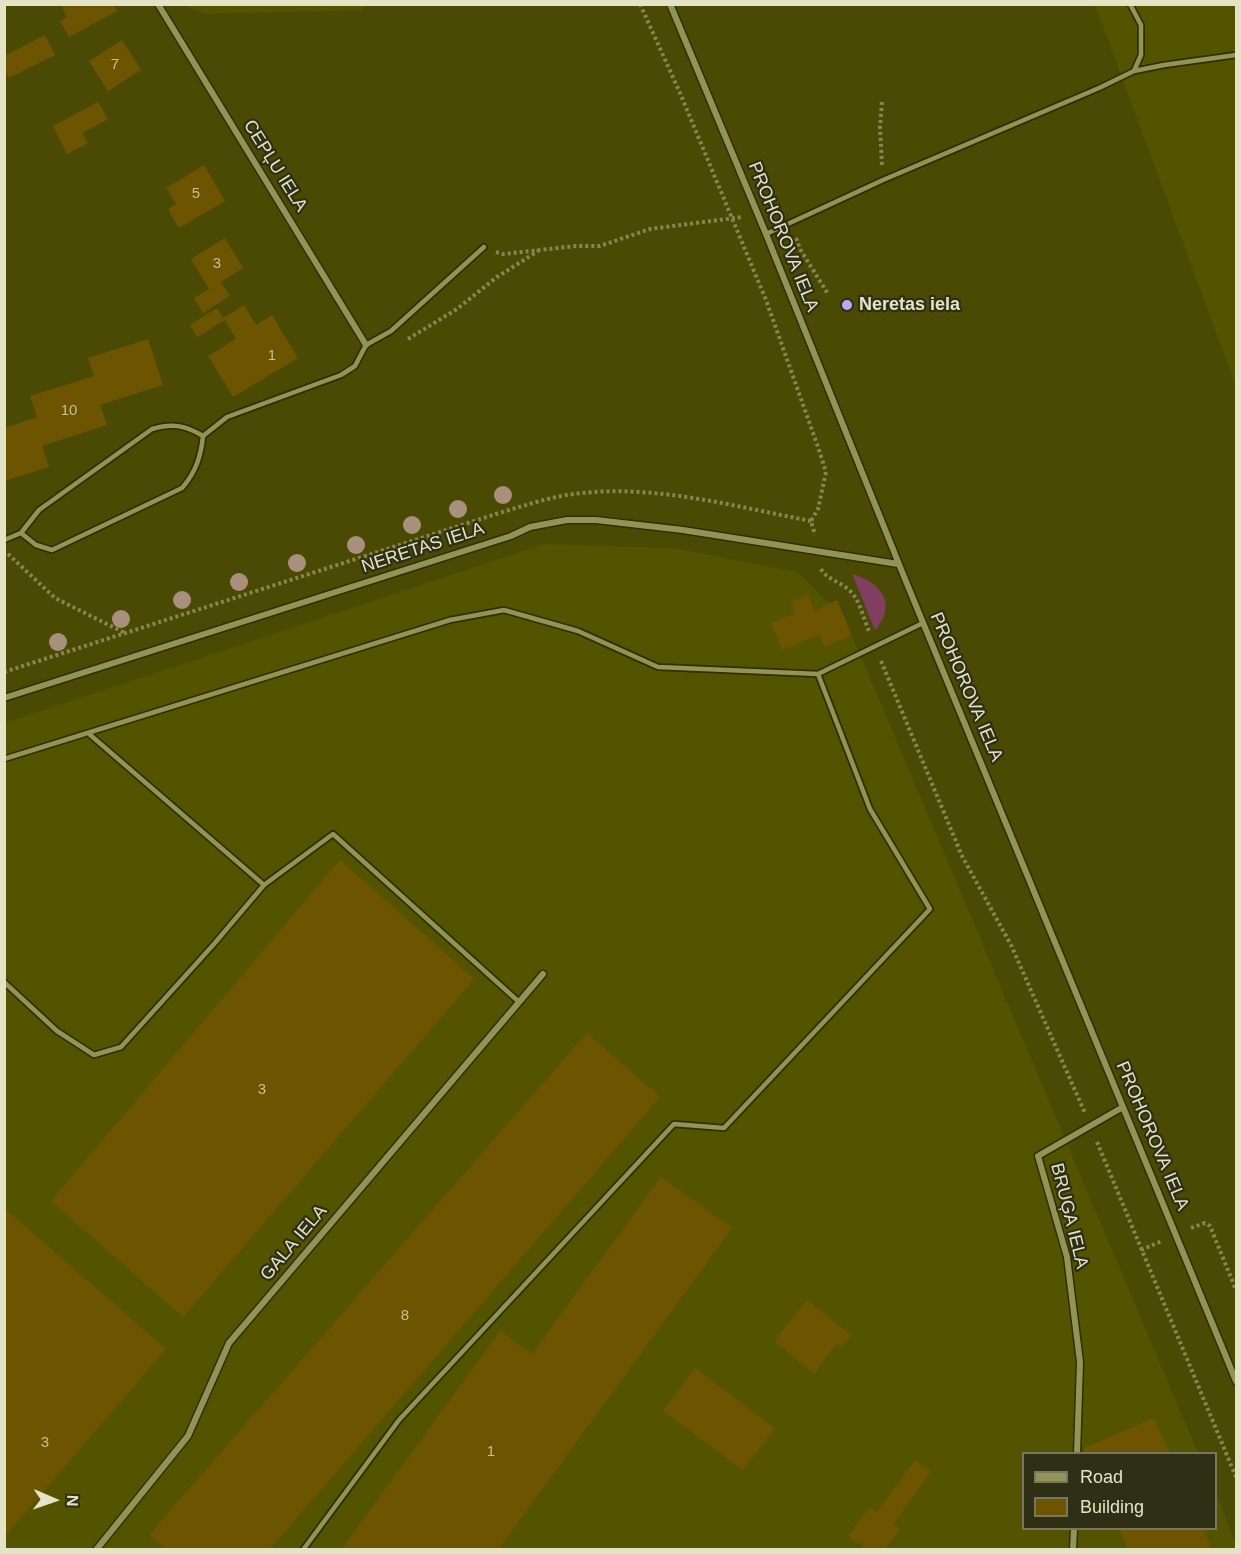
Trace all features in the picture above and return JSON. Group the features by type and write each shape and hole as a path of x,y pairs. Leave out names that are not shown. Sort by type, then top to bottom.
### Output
{"street":[{"name":"CEPĻU IELA","path":"158,4 366,345"},
{"name":"PROHOROVA IELA","path":"670,4 758,214 898,564 1236,1381"},
{"name":"NERETAS IELA","path":"4,698 511,536 530,527 567,520 596,520 683,530 898,564"},
{"name":"GALA IELA","path":"98,1547 188,1437 229,1342 543,974"},
{"name":"BRUĢA IELA","path":"1077,1452 1080,1362 1067,1257 1038,1156 1123,1107"},
{"path":"1073,1550 1074,1530"}],"lane":[{"path":"1130,4 1142,25 1141,56 1134,71"},
{"path":"766,234 883,180 1134,71 1236,55"},
{"path":"21,533 36,545 52,550 182,488 201,457 203,436 227,417 341,375 355,366 366,345 391,331 484,247"},
{"path":"4,540 21,533 39,510 152,429 169,424 188,427 203,436"},
{"path":"4,759 450,620 504,610 578,631 658,667 818,674 923,623"},
{"path":"303,1550 399,1420 674,1124 724,1128 930,909 870,809 818,674"},
{"path":"88,733 264,885"},
{"path":"4,982 57,1031 94,1055 121,1047 264,885 333,834 519,1002"},
{"path":"98,1547 106,1550"}],"path":[{"path":"640,4 680,93 784,348 826,472 818,509 812,521 821,570 825,576 841,583 853,593 962,856 1011,945 1090,1126 1236,1477"},
{"path":"882,102 880,126 883,180"},
{"path":"484,247 503,254 600,246 650,229 758,214"},
{"path":"790,223 800,249 828,294"},
{"path":"391,331 409,339 457,309 497,277 541,250"},
{"path":"4,550 55,598 126,633"}],"shaded area":[{"path":"182,5 367,5 362,10 206,14"},
{"path":"1095,5 1236,5 1236,386"},
{"path":"545,544 672,548 797,572 829,604 837,600 1198,1452 1022,1452 1022,1530 1217,1530 1217,1496 1236,1549 5,1549 4,723"},
{"path":"852,574 871,582 883,595 885,611 875,630"}],"building":[{"path":"61,4 113,4 117,11 69,37 60,21 67,17"},
{"path":"45,35 55,55 9,78 4,70 4,56"},
{"path":"122,40 141,70 108,91 89,61"},
{"path":"98,102 108,119 82,133 88,143 67,154 53,126"},
{"path":"204,165 225,201 179,228 168,209 176,204 166,188"},
{"path":"225,238 243,268 221,282 230,296 203,313 194,298 209,289 191,259"},
{"path":"244,305 256,325 272,315 298,358 233,397 208,356 236,339 225,320 197,337 190,325 217,308 223,318"},
{"path":"148,339 163,385 100,405 107,425 42,446 49,467 4,481 4,428 37,417 30,396 94,376 88,358"},
{"path":"808,595 815,611 837,600 852,635 824,647 819,635 782,650 771,623 795,613 791,602"},
{"path":"340,860 474,979 183,1317 51,1201"},
{"path":"587,1033 660,1097 269,1550 166,1550 149,1535"},
{"path":"661,1177 732,1228 498,1550 341,1550 500,1331 532,1354"},
{"path":"5,1209 166,1349 5,1536"},
{"path":"807,1300 851,1335 841,1347 837,1344 814,1373 774,1341"},
{"path":"695,1368 775,1428 743,1470 663,1411"},
{"path":"1154,1418 1169,1452 1085,1452 1084,1448"},
{"path":"915,1460 931,1472 893,1524 900,1529 885,1550 867,1550 848,1536 870,1507 877,1512"},
{"path":"1120,1530 1204,1530 1212,1550 1128,1550"}],"place":[{"name":"Neretas iela","path":"847,305"}]}
